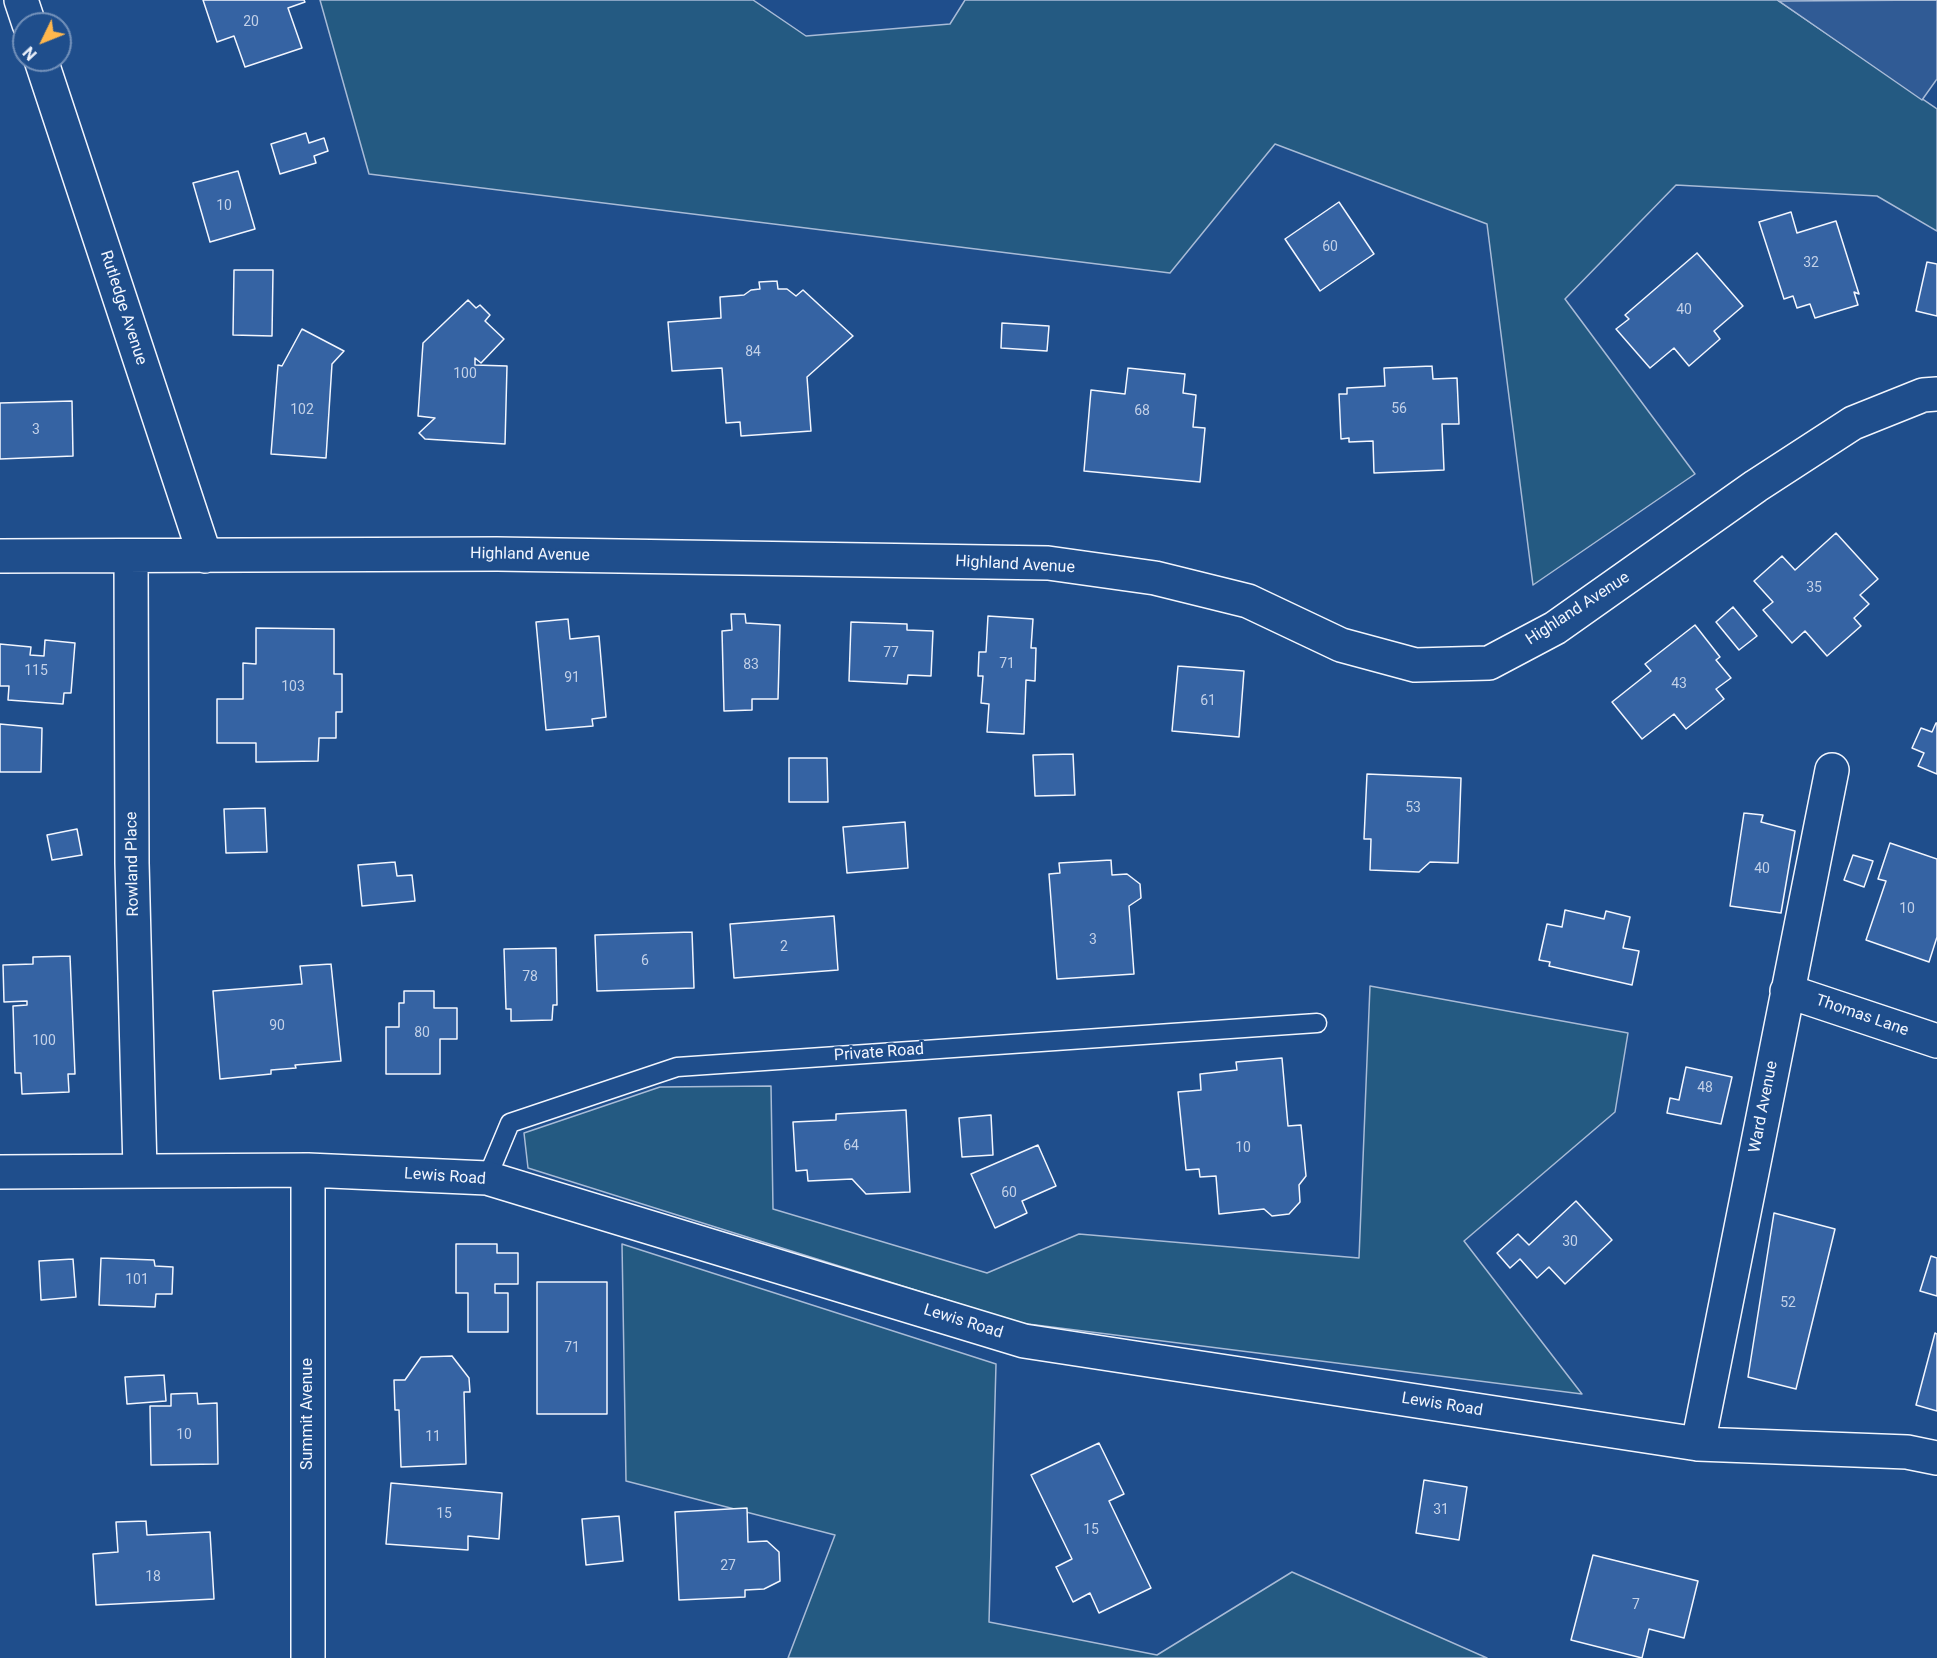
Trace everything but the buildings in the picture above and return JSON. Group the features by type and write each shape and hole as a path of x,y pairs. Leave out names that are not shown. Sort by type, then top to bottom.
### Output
{"street":[{"name":"Rutledge Avenue","path":"45,72 206,556"},
{"name":"Highland Avenue","path":"0,556 497,554 1047,563 1155,578 1248,601 1341,645 1415,665 1489,663 1555,628 1756,486 1853,423 1923,395 1937,394"},
{"name":"Rowland Place","path":"131,557 132,863 140,1170"},
{"name":"Ward Avenue","path":"1698,1443 1832,770"},
{"name":"Thomas Lane","path":"1787,991 1937,1041"},
{"name":"Lewis Road","path":"0,1172 308,1170 487,1178 1024,1341 1698,1443 1907,1452 1937,1458"},
{"name":"Summit Avenue","path":"308,1170 308,1658"}],"lane":[{"name":"Private Road","path":"487,1178 510,1123 677,1067 1317,1023"}],"shaded area":[{"path":"320,0 753,0 806,36 950,24 965,0 1777,0 1937,109 1937,231 1877,196 1676,185 1565,299 1695,474 1533,585 1487,224 1275,144 1170,273 369,174"},
{"path":"1937,0 1937,79 1922,100 1779,1"},
{"path":"1370,986 1628,1033 1615,1112 1464,1241 1582,1394 1020,1323 528,1168 524,1133 660,1087 771,1086 773,1209 987,1273 1079,1234 1359,1258"},
{"path":"622,1244 996,1364 989,1622 1157,1655 1292,1572 1487,1658 788,1658 835,1535 626,1481"}]}
